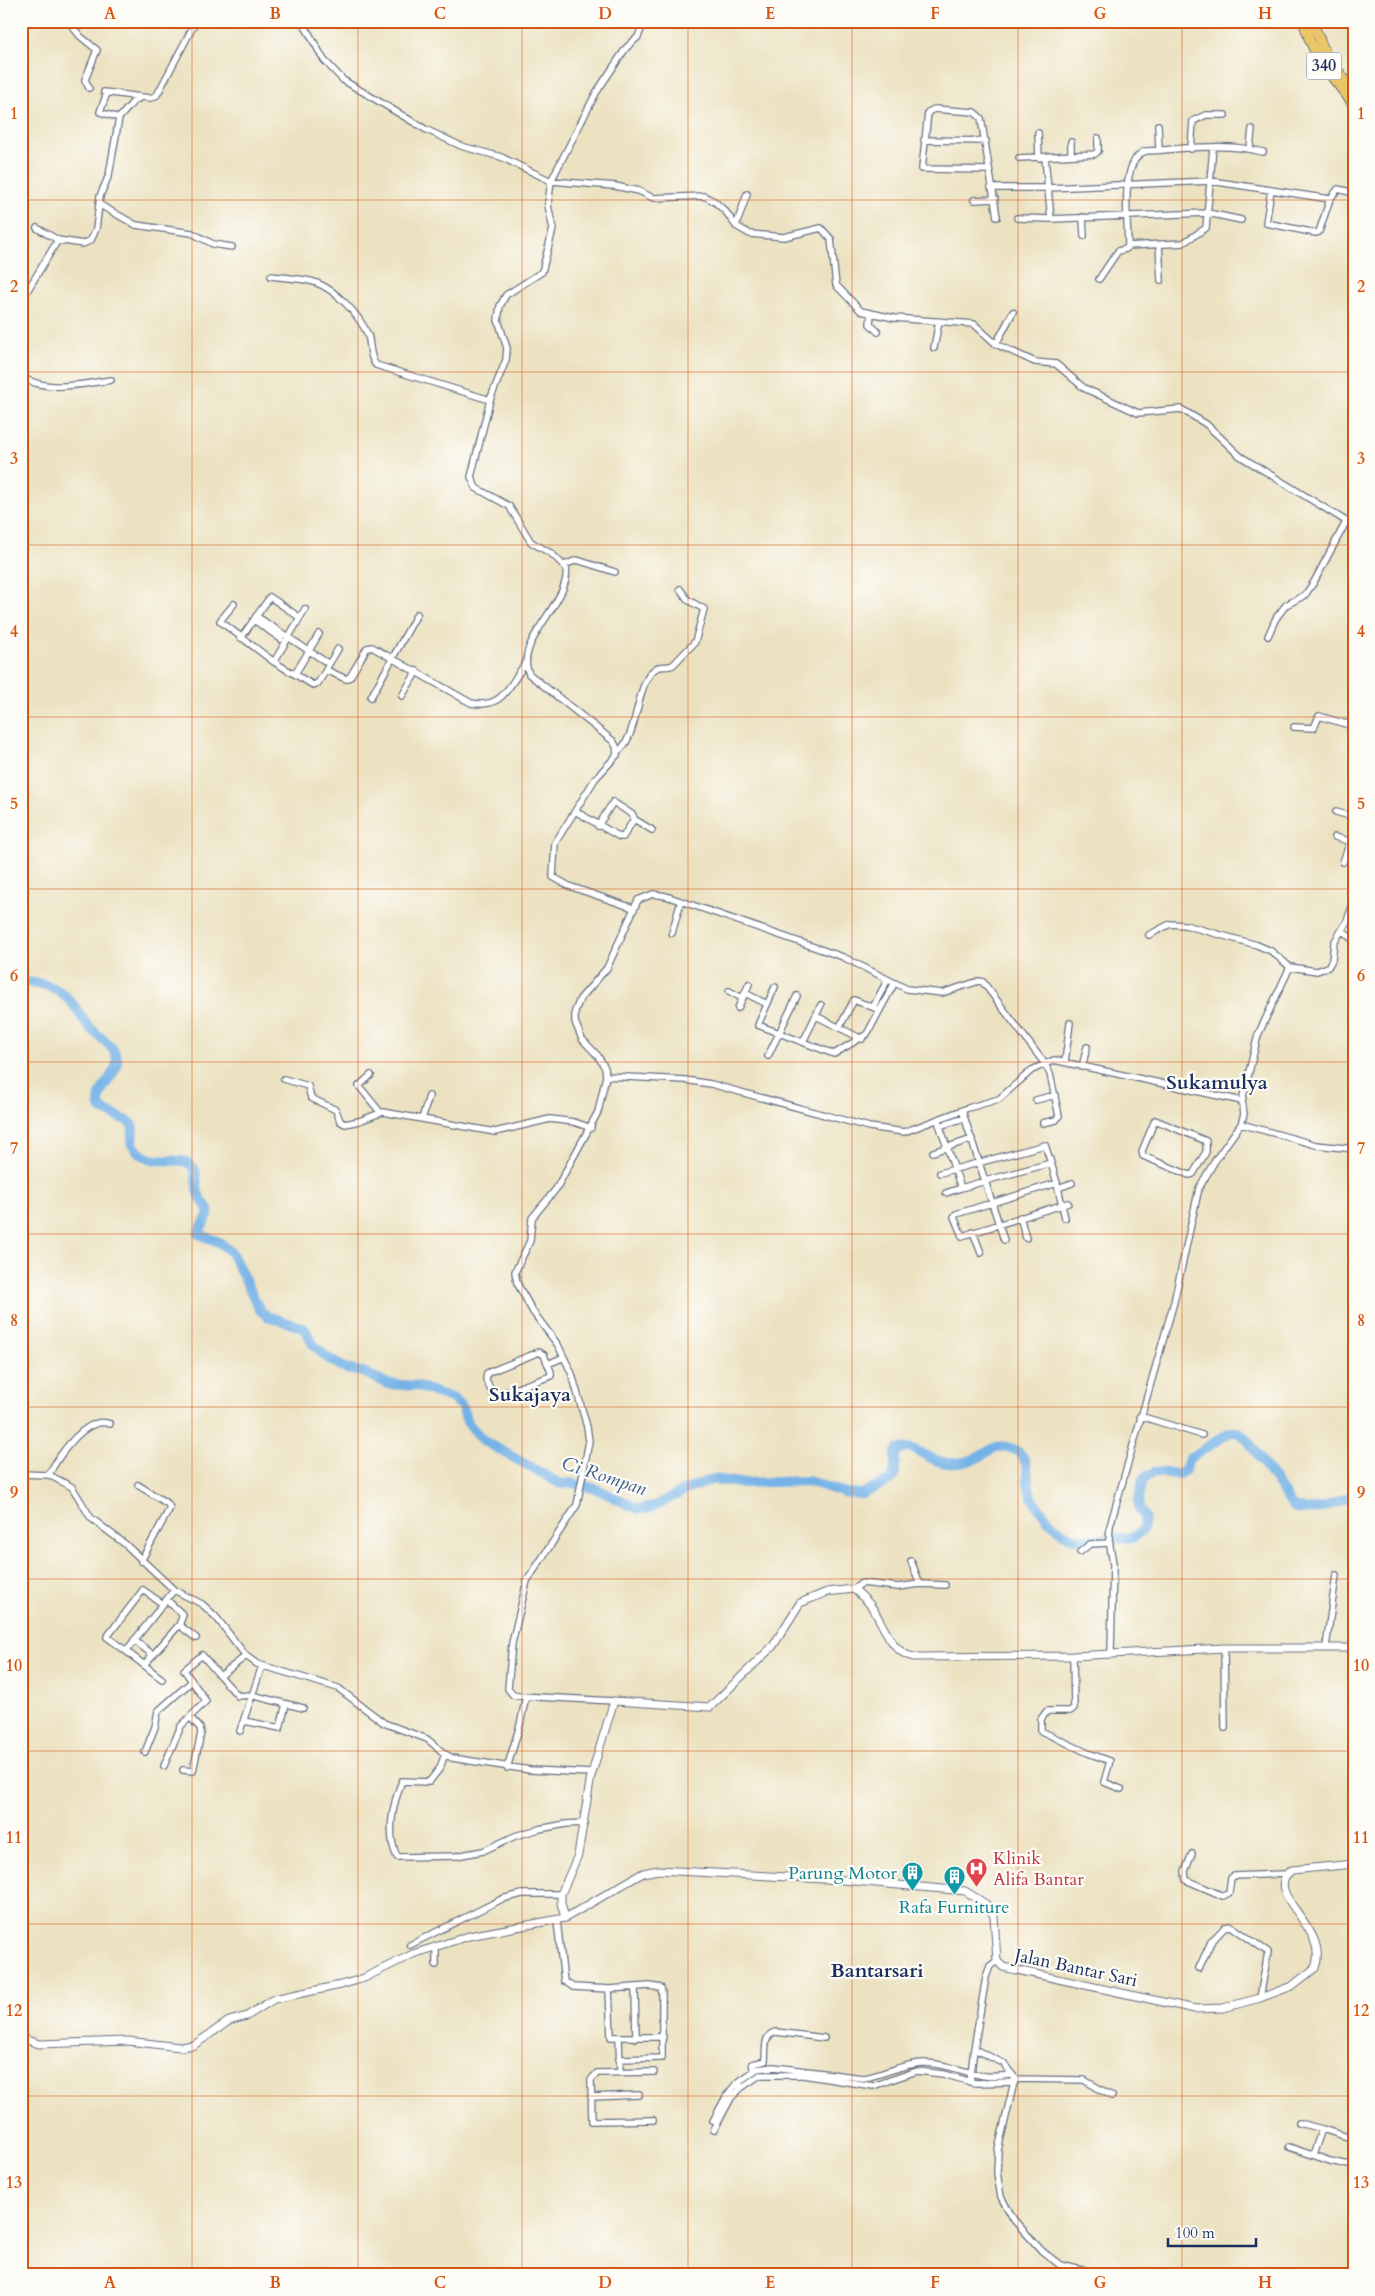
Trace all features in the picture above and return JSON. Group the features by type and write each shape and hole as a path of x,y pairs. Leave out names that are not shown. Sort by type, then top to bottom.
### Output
{"main road":[{"name":"340","path":"1303,21 1321,63 1354,106"},
{"name":"340","path":"1312,21 1327,57 1354,90"}],"street":[{"path":"68,21 80,36 97,50 86,80 89,88"},
{"path":"119,118 100,112 106,93 151,98 157,95 196,21"},
{"path":"302,21 324,60 350,85 434,133 465,148 501,158 551,181 615,186 639,191 652,198 704,196 720,206 736,226 745,232 769,237 788,236 820,228 831,239 834,277 838,288 858,309 871,314 974,324 996,344 1035,362 1056,364 1087,390 1138,413 1181,409 1206,424 1240,456 1354,526"},
{"path":"255,618 286,640 308,651 347,679 368,647 417,671 471,703 486,705 499,700 525,664 543,620 563,590 567,571 564,565 531,542 509,506 476,488 472,482 473,465 490,400 506,360 507,348 498,320 500,306 506,295 542,272 553,229 548,205 551,181 596,93 626,48 638,37 644,21"},
{"path":"37,228 55,245 80,244 91,240 96,229 100,196 109,175 119,118 123,111 141,97"},
{"path":"989,170 924,170 921,166 927,115 934,109 976,113 983,121 997,218"},
{"path":"1191,149 1193,121 1206,115 1225,115"},
{"path":"1158,125 1158,150"},
{"path":"1250,148 1252,128"},
{"path":"1038,133 1051,219"},
{"path":"1019,158 1095,154 1098,151 1098,138"},
{"path":"924,140 986,141"},
{"path":"1071,142 1071,155"},
{"path":"1128,246 1127,183 1137,155 1146,151 1226,146 1250,148 1263,152"},
{"path":"1099,279 1117,252 1126,249 1128,246 1187,242 1194,234 1206,228 1213,148"},
{"path":"992,188 1047,188 1127,183 1211,182 1330,199"},
{"path":"1271,190 1266,223 1316,233 1319,232 1330,199 1337,189 1354,193"},
{"path":"736,226 747,194"},
{"path":"974,200 995,199"},
{"path":"100,205 136,225 192,233 217,246 232,247"},
{"path":"1017,218 1051,219 1208,213 1241,220"},
{"path":"1083,217 1084,236"},
{"path":"21,301 55,245"},
{"path":"1159,245 1161,280"},
{"path":"271,276 313,282 336,296 359,321 368,336 373,360 376,364 490,400"},
{"path":"996,344 1014,312"},
{"path":"871,314 870,324 878,332"},
{"path":"934,348 938,321"},
{"path":"21,377 33,383 58,388 111,380"},
{"path":"1268,636 1276,618 1286,605 1305,595 1314,582 1346,522"},
{"path":"564,565 577,560 615,572"},
{"path":"633,908 562,883 553,877 555,843 595,779 627,742 643,690 653,671 656,667 673,665 694,642 704,609 688,600 680,589"},
{"path":"241,638 267,599 272,597 300,616"},
{"path":"234,604 220,621 274,662 315,685 338,649"},
{"path":"274,662 304,609"},
{"path":"370,697 417,614"},
{"path":"295,674 319,634"},
{"path":"525,664 532,678 613,741 617,752"},
{"path":"402,696 417,671"},
{"path":"1294,727 1314,728 1319,716 1346,724 1354,720"},
{"path":"598,826 613,802 632,814 634,819 652,830"},
{"path":"575,811 598,826 622,837 634,819"},
{"path":"1336,812 1354,817"},
{"path":"1335,837 1352,842 1343,862"},
{"path":"945,1585 920,1584 898,1587 862,1583 854,1590 827,1592 800,1603 773,1646 710,1706 513,1695 508,1686 512,1643 521,1601 527,1581 577,1505 589,1434 579,1392 564,1357 521,1290 517,1283 515,1272 530,1241 533,1216 553,1195 598,1112 606,1076 602,1061 581,1036 575,1022 575,1011 580,999 607,968 638,900 653,894 681,901 843,957 907,990 939,993 979,981 983,982 989,986 1045,1064 1055,1095 1059,1118 1043,1123"},
{"path":"672,933 681,901"},
{"path":"1149,934 1170,924 1185,925 1257,945 1271,952 1290,967 1317,971 1325,970 1332,960 1334,943 1342,930 1354,901"},
{"path":"1342,930 1354,941"},
{"path":"1111,1654 1113,1564 1110,1539 1140,1416 1174,1302 1199,1188 1216,1159 1241,1124 1244,1114 1242,1101 1258,1035 1290,967"},
{"path":"873,1007 887,981"},
{"path":"738,1008 749,984"},
{"path":"775,987 758,1025 834,1054 862,1039 869,1032 894,984"},
{"path":"729,991 767,1004"},
{"path":"768,1056 774,1041 780,1035 797,996"},
{"path":"840,1026 854,1000 880,1010"},
{"path":"803,1042 821,1005"},
{"path":"816,1016 840,1026 862,1039"},
{"path":"1065,1062 1070,1023"},
{"path":"1082,1066 1087,1046"},
{"path":"939,1123 962,1110 999,1099 1032,1070 1054,1060 1242,1101"},
{"path":"370,1075 358,1085 380,1112"},
{"path":"606,1076 685,1080 711,1084 897,1132 912,1131 964,1118"},
{"path":"284,1079 308,1086 311,1098 336,1110 343,1124 359,1121 380,1112 496,1132 550,1119 574,1122 591,1128"},
{"path":"1036,1100 1055,1095"},
{"path":"422,1119 429,1096"},
{"path":"962,1110 1004,1240"},
{"path":"1157,1120 1206,1141 1206,1152 1195,1172 1191,1175 1143,1156 1142,1152 1157,1120"},
{"path":"939,1123 961,1188"},
{"path":"1241,1124 1316,1144 1354,1149"},
{"path":"933,1152 972,1138"},
{"path":"940,1173 1043,1144 1046,1146 1057,1185 1065,1204 1065,1218"},
{"path":"1206,1152 1216,1159"},
{"path":"946,1193 1051,1163"},
{"path":"1065,1204 960,1235 955,1216 991,1203 1057,1185 1072,1183"},
{"path":"1020,1217 1026,1238"},
{"path":"973,1232 981,1253"},
{"path":"539,1352 544,1355 548,1364 551,1376 497,1397 493,1395 486,1380 486,1375 489,1372 539,1352"},
{"path":"548,1364 564,1357"},
{"path":"1140,1416 1202,1435"},
{"path":"49,1476 57,1459 89,1425 98,1421 110,1424"},
{"path":"21,1474 49,1476 75,1489 90,1517 125,1544 174,1590 202,1604 216,1617 246,1656 262,1666 338,1688 384,1723 427,1739 445,1754 507,1768 592,1773"},
{"path":"138,1486 168,1504 170,1508 141,1561"},
{"path":"1080,1552 1090,1544 1110,1539"},
{"path":"910,1561 920,1584"},
{"path":"1326,1647 1336,1575"},
{"path":"144,1665 179,1625 183,1615 143,1590 108,1634 108,1638 162,1679"},
{"path":"126,1651 174,1590"},
{"path":"854,1590 870,1605 897,1647 910,1656 1072,1656 1224,1648 1354,1648"},
{"path":"179,1625 196,1638"},
{"path":"134,1640 153,1654"},
{"path":"1224,1648 1225,1728"},
{"path":"164,1766 182,1724 206,1701 184,1671 201,1654 238,1696 251,1695 303,1708"},
{"path":"220,1676 246,1656"},
{"path":"1072,1656 1074,1708 1070,1711 1047,1711 1041,1719 1041,1730 1080,1750 1110,1761 1104,1782 1121,1789"},
{"path":"240,1731 262,1666"},
{"path":"145,1752 155,1727 158,1711 191,1682"},
{"path":"507,1768 520,1725 526,1696"},
{"path":"565,1918 561,1894 578,1856 592,1773 614,1701"},
{"path":"244,1721 280,1728 286,1704"},
{"path":"183,1770 193,1771 201,1731 190,1717"},
{"path":"445,1754 440,1768 429,1782 402,1781 392,1816 392,1835 397,1857 456,1856 483,1850 515,1836 539,1829 585,1823"},
{"path":"1192,1854 1185,1871 1186,1880 1223,1896 1229,1893 1231,1878 1234,1876 1286,1874 1292,1870 1354,1864"},
{"name":"Jalan Bantar Sari","path":"21,2038 39,2044 128,2041 180,2047 194,2045 230,2021 247,2016 274,1999 364,1978 413,1954 469,1936 508,1927 557,1921 565,1918 650,1870 843,1880 950,1888 965,1891 976,1896 986,1904 994,1916 997,1961 1003,1967 1049,1979 1195,2009 1223,2008 1260,1998 1292,1986 1310,1974 1317,1962 1316,1939 1286,1898 1283,1884 1286,1874"},
{"path":"410,1945 502,1898 522,1894 561,1894"},
{"path":"557,1921 564,1982 573,1987 609,1989 650,1986 661,1990 662,2058 619,2060"},
{"path":"1199,1968 1211,1942 1225,1926 1231,1926 1268,1952 1260,1998"},
{"path":"436,1948 436,1965"},
{"path":"971,2077 986,1977 990,1966 997,1961"},
{"path":"635,1987 636,2038"},
{"path":"609,1989 611,2037 663,2037"},
{"path":"754,2071 752,2064 765,2061 767,2037 770,2034 776,2032 824,2038"},
{"path":"619,2038 620,2073"},
{"path":"974,2050 1003,2063 1014,2078 998,2150 997,2173 1001,2197 1014,2220 1042,2251 1060,2265 1103,2275"},
{"path":"860,2082 902,2066 925,2063 991,2084 1014,2078"},
{"path":"713,2121 727,2095 754,2071 774,2067 815,2076"},
{"path":"714,2130 739,2085 760,2075 815,2076 860,2082 873,2086 922,2071 971,2077 1084,2080 1112,2096"},
{"path":"653,2120 592,2121 591,2080 594,2074 654,2072"},
{"path":"591,2097 639,2095"},
{"path":"1299,2123 1354,2139"},
{"path":"1313,2155 1322,2130"},
{"path":"1289,2147 1354,2166"}],"waterway":[{"name":"Ci Rompan","path":"21,982 43,984 52,987 67,997 88,1026 113,1049 117,1060 116,1066 102,1090 99,1102 101,1109 130,1122 133,1128 132,1144 140,1153 158,1160 184,1161 195,1171 197,1190 208,1210 199,1234 219,1242 231,1252 260,1310 267,1316 304,1328 313,1344 326,1357 346,1369 363,1372 388,1384 417,1386 454,1399 462,1407 467,1422 484,1441 561,1484 572,1483 597,1489 638,1509 650,1508 692,1487 714,1479 741,1483 808,1481 846,1493 862,1494 891,1480 895,1472 897,1450 904,1448 916,1450 940,1462 954,1463 973,1459 1002,1446 1016,1450 1021,1455 1027,1468 1029,1490 1032,1497 1039,1508 1058,1529 1069,1536 1083,1539 1130,1538 1137,1535 1144,1526 1143,1514 1139,1509 1139,1497 1143,1479 1154,1472 1179,1474 1185,1470 1189,1459 1230,1432 1238,1432 1247,1439 1293,1507 1308,1510 1316,1509 1354,1495"}],"place":[{"name":"Klinik Alifa Bantar","path":"977,1887"},
{"name":"Parung Motor","path":"913,1892"},
{"name":"Rafa Furniture","path":"954,1896"}],"district":[{"name":"Sukamulya","path":"1217,1082"},
{"name":"Sukajaya","path":"530,1394"},
{"name":"Bantarsari","path":"877,1970"}]}
